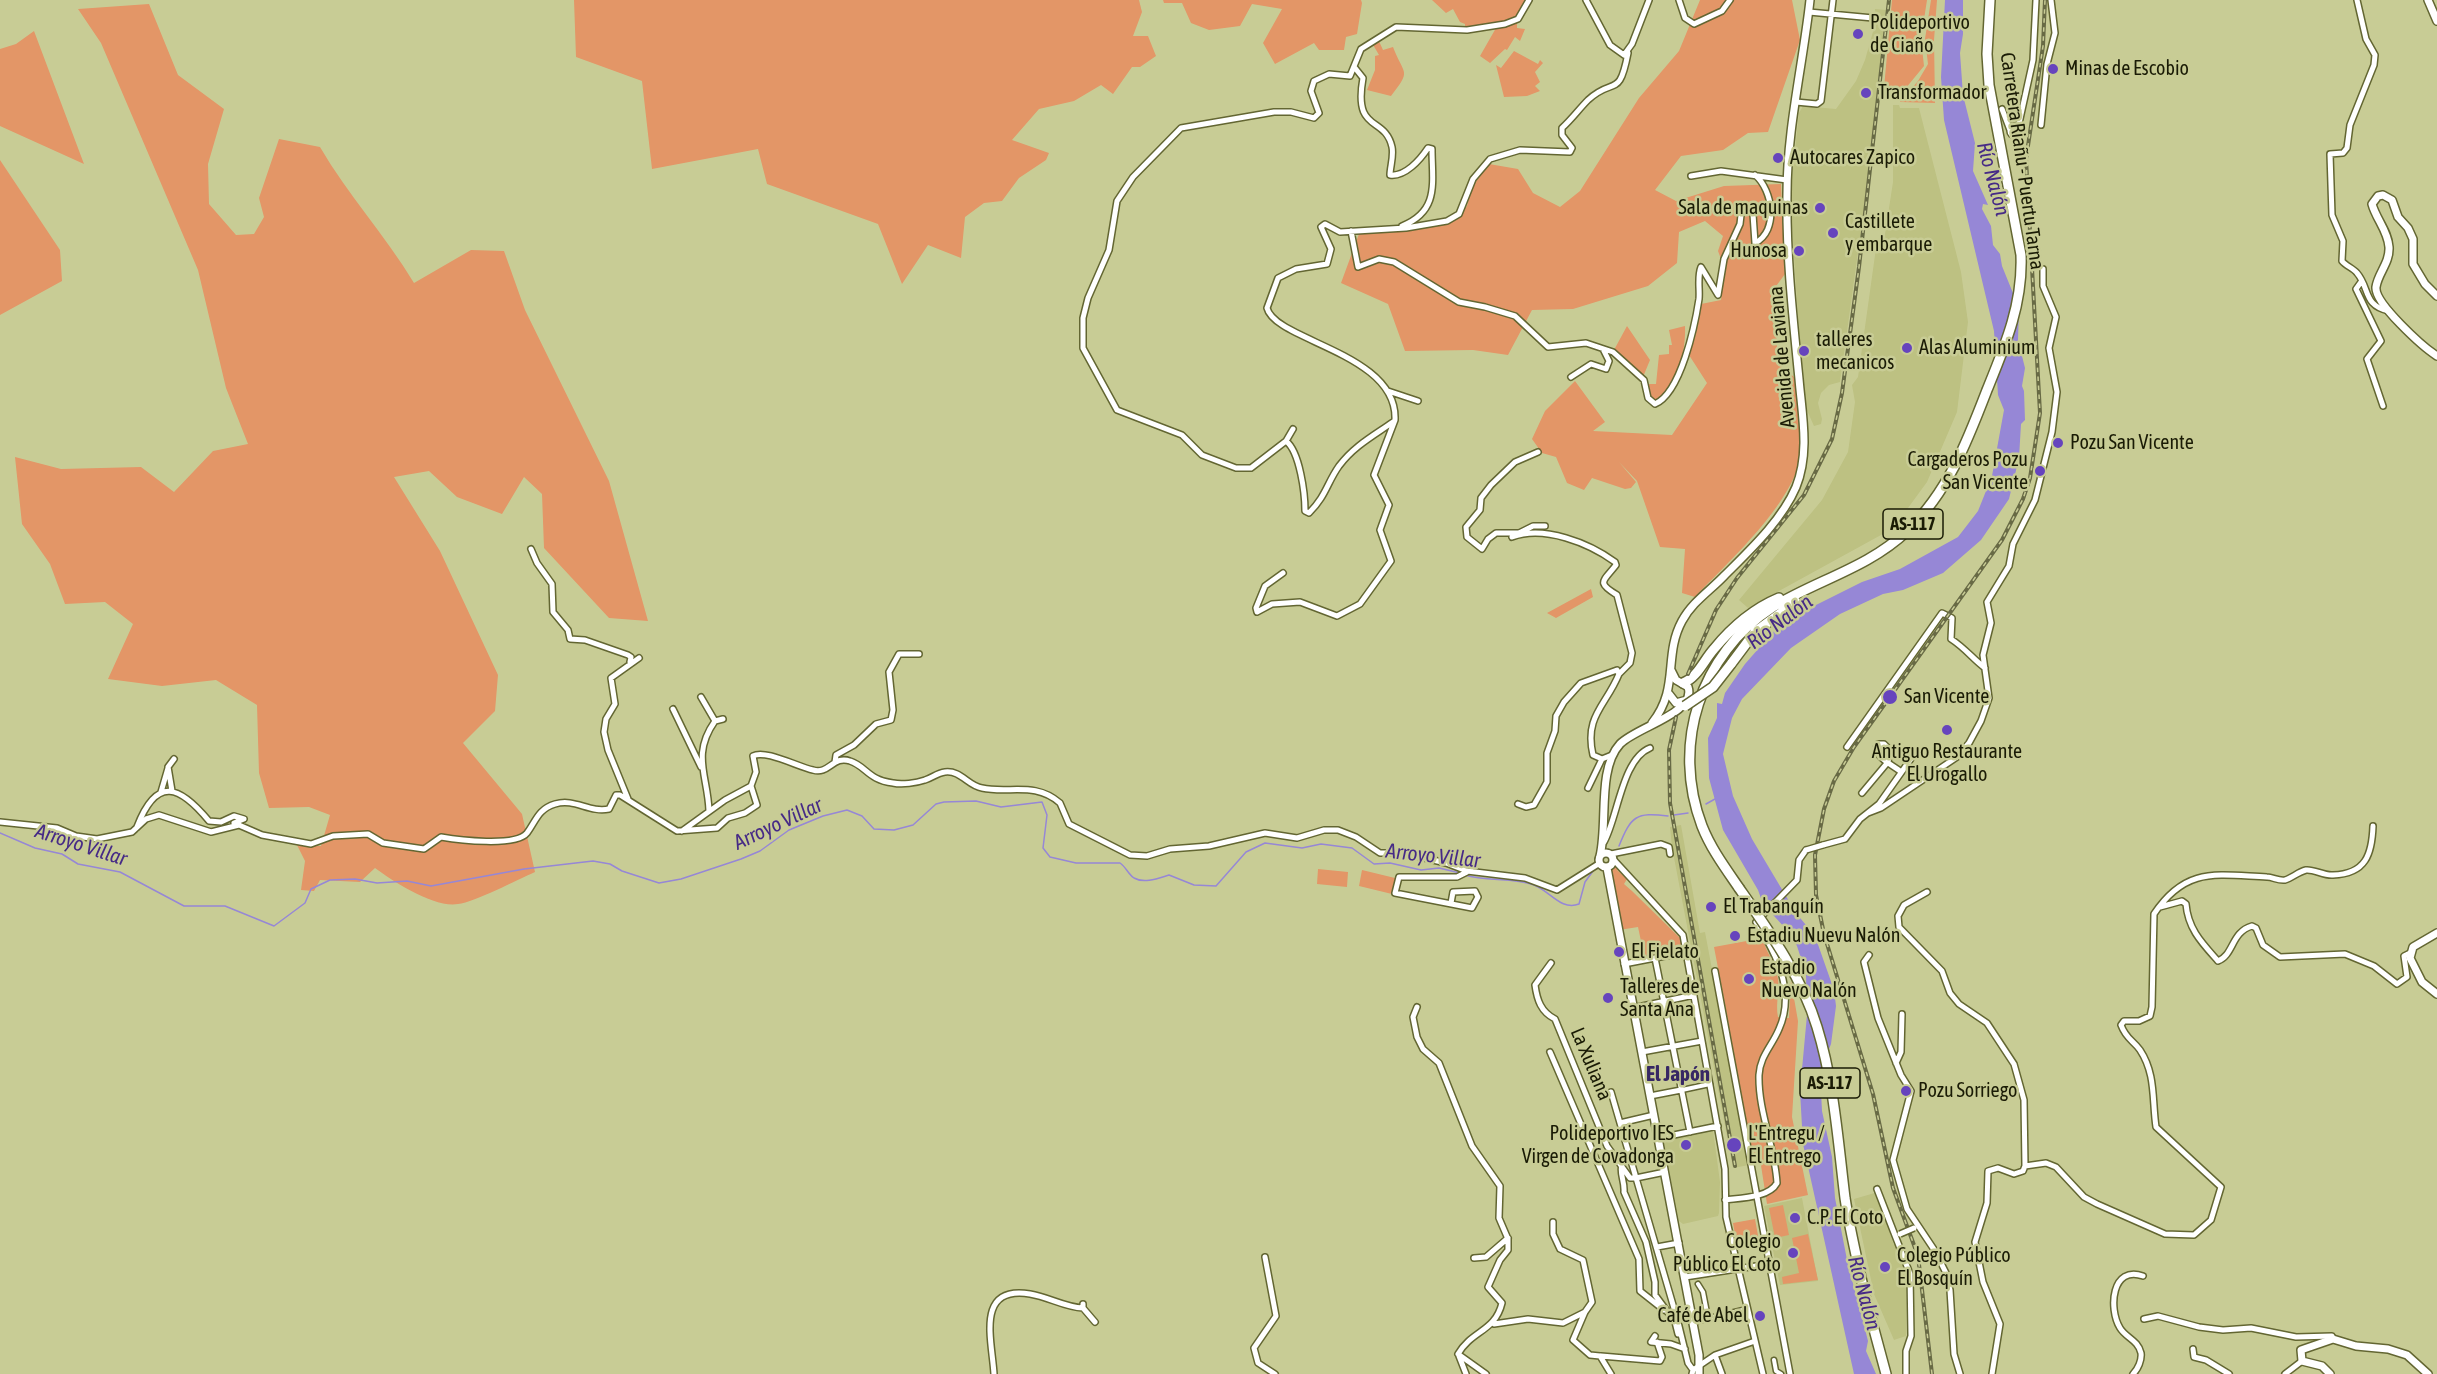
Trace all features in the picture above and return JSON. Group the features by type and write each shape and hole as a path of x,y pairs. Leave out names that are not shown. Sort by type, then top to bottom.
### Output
{"main road":[{"name":"Carretera Riañu - Puertu Tarna","path":"1886,1374 1851,1232 1830,1082 1816,1025 1794,974 1710,844 1692,793 1690,741 1697,705 1712,671 1746,628 1774,607 1849,572 1906,532 1939,494 1959,459 1984,398 2012,326 2021,270 2019,237 1989,85 1987,54 1990,0"},
{"name":"AS-117","path":"1683,703 1713,687 1755,632 1774,616 1849,572"},
{"name":"AS-117","path":"1682,683 1693,677 1730,631 1755,610 1830,580"}],"street":[{"path":"1293,429 1286,441 1251,468 1236,468 1202,455 1182,435 1117,410 1083,348 1083,318 1112,240 1113,216 1117,201 1132,177 1181,128 1274,112 1291,112 1314,118 1319,113 1311,91 1314,81 1329,74 1350,76 1361,49 1396,27 1467,30 1505,24 1518,19 1529,0"},
{"path":"1586,0 1614,50 1624,55 1628,53"},
{"path":"1282,573 1265,586 1256,608 1257,612 1272,604 1294,602 1311,605 1330,615 1342,615 1356,608 1392,559 1380,530 1389,505 1376,480 1374,471 1393,422 1395,407 1386,390 1373,375 1332,349 1281,325 1270,316 1267,308 1275,285 1283,275 1296,269 1321,266 1330,260 1330,244 1321,227 1325,224 1340,232 1441,223 1457,216 1479,170 1497,156 1526,149 1570,152 1572,148 1562,135 1562,128 1591,97 1617,85 1624,76 1628,53 1649,0"},
{"path":"1679,0 1686,18 1694,24 1722,11 1730,0"},
{"name":"Avenida de Laviana","path":"1669,691 1675,641 1682,620 1697,601 1725,576 1772,524 1795,488 1801,472 1804,429 1786,206 1796,102 1810,0"},
{"path":"1796,102 1817,104 1821,101 1833,0"},
{"path":"2002,109 2013,127 2033,60 2036,0"},
{"path":"2041,125 2047,64 2055,33 2052,0"},
{"path":"2357,0 2366,39 2375,55 2374,65 2350,125 2347,148 2343,153 2330,154 2332,215 2343,241 2342,261 2359,276 2374,304 2389,311"},
{"path":"2428,0 2437,21"},
{"path":"1809,12 1874,18"},
{"path":"1355,68 1363,78 1359,96 1364,114 1387,136 1392,147 1390,176 1396,176 1417,162 1428,148 1432,151 1435,183 1430,200 1417,217 1392,228"},
{"path":"1691,176 1722,171 1787,180"},
{"path":"1351,231 1358,267 1378,259 1394,262 1459,302 1515,316 1548,347 1586,343 1620,356 1644,380 1651,402 1655,404 1667,396 1684,361 1699,296 1699,269 1703,268 1716,294 1720,294 1720,274 1740,224 1742,206 1749,207 1753,214 1755,243 1767,233 1771,212 1767,190 1755,175"},
{"path":"2437,296 2425,284 2413,264 2413,238 2398,217 2392,200 2384,195 2378,196 2372,204 2387,237 2389,248 2376,291 2381,304 2437,356"},
{"path":"1868,813 1881,808 1957,757 1969,743 1981,722 1989,698 1984,649 1992,621 1987,602 2009,566 2013,544 2035,500 2052,432 2057,392 2049,348 2056,317 2043,286 2043,269"},
{"path":"2361,282 2356,289 2381,341 2367,358 2383,406"},
{"path":"1571,377 1591,364 1606,369 1610,361 1603,349"},
{"path":"1386,390 1418,401"},
{"path":"1286,441 1295,454 1304,490 1305,511 1309,513 1327,491 1339,466 1350,452 1393,422"},
{"path":"1538,452 1515,462 1491,485 1481,498 1479,511 1467,523 1468,539 1482,549 1488,539 1496,533 1536,533 1568,539 1615,562 1616,565 1604,578 1603,584 1608,592 1614,593 1618,599 1632,653 1630,663 1619,674 1613,690 1594,715 1593,755 1602,759"},
{"path":"1512,537 1533,526 1545,526"},
{"path":"531,549 537,563 552,584 552,612 568,630 570,639 585,640 628,655 631,657 630,662"},
{"path":"1847,747 1942,613 1952,618 1951,639 1966,649 1985,668"},
{"path":"835,762 836,755 854,745 876,724 891,720 893,710 889,672 891,665 899,654 919,654"},
{"path":"629,800 608,750 604,726 615,704 611,678 630,662 639,658"},
{"path":"1671,669 1673,676 1689,690 1683,703 1625,739 1612,755 1608,774 1604,838 1624,964 1700,1362 1695,1373"},
{"path":"1518,804 1526,807 1534,805 1547,782 1547,753 1555,731 1556,716 1572,692 1581,683 1613,670 1619,674"},
{"path":"1652,723 1666,704 1669,691 1682,683"},
{"path":"1669,691 1683,703"},
{"path":"701,697 715,721"},
{"path":"673,709 702,769 710,811"},
{"path":"702,769 705,738 715,721 723,719"},
{"path":"1604,838 1632,764 1641,753 1650,748"},
{"path":"0,822 57,828 76,836 97,839 136,829 146,819 159,815 206,831 223,830 239,825 262,835 296,839 310,844 333,836 368,834 383,843 424,849 441,837 463,841 515,841 526,835 539,812 557,803 575,802 585,808 609,809 616,795 625,796 672,829 682,831 717,828 728,818 754,807 758,801 752,786 756,772 752,760 756,754 762,753 815,771 827,769 835,762 852,761 872,778 892,783 922,781 937,773 948,771 979,788 1034,790 1060,803 1069,824 1130,855 1147,856 1170,849 1209,846 1265,833 1297,838 1324,830 1338,830 1356,837 1380,853 1403,853 1446,863 1466,872 1525,878 1557,890 1609,861 1661,844 1669,847 1670,854"},
{"path":"1725,1203 1773,1190 1777,1183 1760,1094 1760,1074 1763,1055 1781,1026 1784,1004 1779,963 1756,922 1797,880 1800,856 1806,850 1843,841 1879,804 1900,771 1915,753"},
{"path":"1588,788 1602,759 1612,755"},
{"path":"136,829 148,806 161,792 168,767 174,759"},
{"path":"1862,793 1887,762 1900,771"},
{"path":"168,767 172,792"},
{"path":"682,831 752,786"},
{"path":"161,792 172,792 188,797 209,821 218,823 234,816 244,819 223,830"},
{"path":"2025,1166 2046,1163 2056,1167 2084,1197 2165,1234 2194,1235 2211,1220 2221,1187 2156,1127 2153,1078 2140,1050 2126,1037 2121,1025 2124,1021 2139,1021 2150,1016 2154,980 2154,914 2186,883 2211,873 2287,880 2307,870 2332,875 2356,868 2364,863 2371,851 2373,826"},
{"path":"1609,861 1682,931 1725,1169 1725,1203 1737,1270 1763,1374"},
{"path":"1451,903 1453,892 1475,891 1478,897 1472,908 1395,893 1399,878 1459,876 1466,872"},
{"path":"1926,892 1904,905 1898,916 1899,927 1942,971 1950,993 1959,1004 1987,1023 2014,1064 2024,1100 2025,1166 2023,1171 2014,1174 1998,1168 1988,1171 1987,1203 1975,1242 1983,1282 2000,1324 1992,1374"},
{"path":"2158,908 2174,901 2182,901 2186,904 2194,932 2218,961 2223,959 2238,934 2252,926 2256,928 2263,945 2280,957 2345,954 2374,966 2397,984 2407,977 2404,956 2421,941 2437,933"},
{"path":"1624,964 1686,952"},
{"path":"2410,953 2415,973 2437,994"},
{"path":"1869,955 1864,962 1869,988 1896,1063 1911,1091 1893,1160 1901,1196 1916,1227 1935,1251 1946,1273 1950,1290 1954,1354 1960,1374"},
{"path":"1655,958 1690,1132"},
{"name":"La Xuliana","path":"1551,963 1535,985 1543,1011 1556,1019 1607,1146 1630,1178 1636,1178"},
{"path":"1715,971 1790,1374"},
{"path":"1633,1008 1694,995"},
{"path":"1417,1006 1413,1017 1417,1037 1424,1049 1439,1063 1472,1146 1500,1186 1499,1218 1508,1238 1508,1250 1488,1287 1502,1303 1499,1317 1493,1324 1464,1344 1458,1354"},
{"path":"1896,1063 1901,1052 1902,1014"},
{"path":"1642,1052 1702,1041"},
{"name":"La Xuliana","path":"1550,1052 1639,1259 1640,1291 1664,1310"},
{"path":"1650,1096 1710,1084"},
{"path":"1611,1092 1688,1363 1695,1373"},
{"path":"1620,1123 1654,1115"},
{"path":"1659,1138 1718,1126"},
{"path":"1622,1164 1620,1171 1625,1184 1624,1192 1639,1222 1652,1267 1655,1295 1675,1322 1684,1349"},
{"path":"1636,1178 1665,1172"},
{"path":"1877,1189 1899,1235 1910,1274 1911,1336 1906,1351 1906,1374"},
{"path":"1553,1222 1553,1234 1561,1252 1580,1258 1584,1263 1592,1302 1573,1340 1590,1355 1660,1362 1662,1357 1656,1339 1684,1349"},
{"path":"1899,1235 1916,1227"},
{"path":"1474,1258 1486,1257 1508,1238"},
{"path":"1657,1248 1678,1243"},
{"path":"1265,1257 1276,1316 1270,1328 1256,1342 1255,1355 1258,1363 1275,1374"},
{"path":"1685,1277 1696,1279 1769,1264"},
{"path":"2133,1374 2141,1358 2140,1349 2118,1326 2114,1299 2117,1283 2122,1276 2133,1272 2143,1276"},
{"path":"1696,1279 1708,1318"},
{"path":"994,1374 990,1328 992,1307 1000,1297 1009,1293 1030,1294 1064,1306 1083,1306 1095,1322"},
{"path":"1693,1322 1747,1309"},
{"path":"1493,1324 1528,1319 1563,1323 1585,1312"},
{"path":"2144,1318 2158,1316 2199,1327 2223,1330 2251,1328 2296,1337 2332,1336 2333,1339 2404,1353 2428,1374"},
{"path":"2302,1361 2299,1354 2301,1350 2333,1339"},
{"path":"1700,1362 1755,1341"},
{"path":"2193,1349 2194,1357 2206,1360 2229,1374"},
{"path":"1458,1354 1466,1374"},
{"path":"1458,1354 1470,1365 1486,1374"},
{"path":"1715,1355 1722,1374"},
{"path":"1600,1356 1611,1374"},
{"path":"1774,1360 1777,1373"},
{"path":"2285,1374 2302,1361 2318,1364 2330,1374"}],"shaded area":[{"path":"574,0 1139,0 1142,12 1133,36 1148,36 1156,56 1140,67 1132,67 1113,94 1101,85 1074,101 1039,109 1012,140 1049,153 1046,160 1019,178 1002,201 984,203 965,217 961,258 928,245 902,284 878,224 767,184 758,149 652,169 642,81 576,57"},
{"path":"1163,0 1361,0 1362,3 1357,34 1346,37 1344,50 1319,50 1314,43 1275,64 1263,43 1282,9 1252,4 1240,26 1209,30 1191,23 1182,3 1164,3"},
{"path":"1432,0 1528,0 1521,16 1507,21 1465,28 1465,24 1460,22 1453,9 1446,13"},
{"path":"1700,0 1792,0 1800,40 1768,132 1748,133 1723,150 1681,156 1655,190 1676,201 1724,186 1781,184 1785,274 1774,289 1778,363 1795,378 1802,436 1801,455 1796,474 1786,493 1758,531 1695,597 1682,593 1685,549 1660,547 1637,481 1619,462 1636,482 1631,488 1625,489 1592,478 1584,490 1567,483 1556,457 1542,453 1532,439 1545,411 1575,381 1605,422 1593,431 1672,435 1707,383 1689,355 1701,304 1721,300 1724,267 1718,251 1723,236 1705,221 1679,232 1677,263 1648,286 1573,309 1532,310 1508,355 1473,350 1405,351 1388,304 1341,283 1359,234 1422,228 1454,221 1467,206 1472,187 1489,164 1518,169 1533,193 1560,207 1580,191 1639,98 1679,51"},
{"path":"1892,0 1927,0 1921,39 1924,66 1896,100 1883,99"},
{"path":"1931,0 1937,0 1934,40 1935,103 1900,102 1918,81 1928,64 1925,39"},
{"name":"Río Nalón","path":"1945,0 1963,0 1963,34 1960,53 1963,95 1975,143 1973,171 1988,205 1983,204 1982,209 1991,226 1993,245 2000,254 2002,266 2019,308 2018,340 2025,368 2022,386 2025,420 2021,424 2019,458 2009,499 1981,540 1943,573 1903,590 1883,594 1840,614 1791,648 1742,699 1732,718 1723,754 1733,796 1752,839 1796,913 1815,936 1834,990 1836,1006 1831,1044 1820,1072 1822,1111 1832,1157 1835,1198 1848,1265 1868,1341 1866,1351 1876,1374 1854,1374 1803,1144 1800,1091 1807,1015 1806,974 1797,946 1786,929 1763,904 1758,890 1723,830 1709,778 1708,738 1717,718 1717,703 1722,704 1725,693 1745,664 1773,632 1810,608 1862,582 1900,569 1958,537 1978,511 1992,476 2004,410 1998,395 1994,331 1944,120 1941,77"},
{"path":"149,4 178,75 224,109 208,164 209,204 236,235 254,234 264,217 259,198 279,139 320,147 342,182 414,283 471,250 504,251 525,310 609,481 648,621 609,618 544,548 542,494 524,477 502,514 457,497 429,471 394,477 440,551 498,675 495,711 463,743 522,814 535,872 475,899 458,904 438,902 403,887 375,868 360,882 320,880 314,891 301,890 305,861 297,845 321,846 330,815 309,807 269,808 259,773 257,705 216,680 162,686 108,679 133,624 105,602 65,604 50,564 22,524 15,457 61,469 141,467 174,492 213,451 248,444 226,388 198,270 101,43 78,9"},
{"path":"1875,9 1886,10 1873,144 1840,382 1829,385 1821,393 1818,403 1821,424 1814,426 1805,406 1790,197 1799,113 1803,106 1836,109 1856,81 1865,60 1874,28"},
{"path":"1517,21 1517,28 1525,29 1520,41 1515,37 1507,50 1505,49 1490,63 1480,56 1496,28"},
{"path":"34,31 84,164 0,126 0,49 16,44"},
{"path":"1378,39 1383,50 1393,47 1404,72 1402,81 1391,96 1367,90 1375,70 1375,56 1379,55 1372,43"},
{"path":"1514,51 1538,64 1540,60 1543,63 1535,72 1540,82 1535,86 1540,91 1527,96 1504,97 1496,65 1501,68"},
{"path":"1893,105 1899,105 1900,108 1919,108 1961,272 1968,322 1957,412 1927,482 1908,508 1881,535 1748,608 1739,600 1822,500 1848,452 1855,402 1852,385 1858,377 1876,248 1885,234 1893,182"},
{"path":"0,160 60,250 62,281 0,315"},
{"path":"1627,326 1650,360 1643,377 1614,350"},
{"path":"1685,326 1684,346 1679,368 1670,388 1655,402 1650,398 1646,384 1656,384 1659,355 1669,354 1669,345 1672,345 1669,330"},
{"path":"1591,589 1593,597 1556,618 1547,613"},
{"path":"1681,825 1700,933 1705,932 1749,1165 1733,1168 1672,847 1670,827"},
{"path":"1612,865 1619,866 1617,870 1627,879 1624,884 1679,937 1683,935 1686,952 1645,960 1638,927 1619,930 1607,868"},
{"path":"1318,869 1348,872 1347,887 1317,884"},
{"path":"1362,870 1395,878 1392,894 1359,886"},
{"path":"1763,938 1778,979 1778,1017 1789,1018 1791,981 1798,1021 1792,1117 1808,1195 1767,1204 1760,1159 1751,1160 1725,1027 1729,1026 1714,947"},
{"path":"1713,1130 1720,1182 1719,1213 1718,1216 1683,1224 1679,1221 1664,1143 1666,1139"},
{"name":"Colegio Público El Bosquín","path":"1878,1192 1906,1278 1906,1336 1894,1340 1874,1294 1854,1199"},
{"name":"Colegio Público El Coto","path":"1802,1198 1818,1281 1780,1285 1764,1206"},
{"path":"1783,1205 1789,1235 1775,1238 1769,1208"},
{"path":"1755,1219 1759,1241 1737,1245 1733,1223"},
{"path":"1808,1234 1818,1280 1783,1284 1782,1277 1799,1273 1792,1238"}],"waterway":[{"name":"Arroyo Villar","path":"1706,804 1715,799"},
{"name":"Arroyo Villar","path":"0,833 35,848 62,854 78,864 120,872 184,906 225,906 274,926 305,903 311,889 330,880 355,879 377,883 407,881 431,886 524,869 593,861 610,864 622,871 659,883 681,879 741,859 760,851 789,830 823,816 847,810 862,816 874,829 894,830 913,825 936,804 944,802 976,801 1001,807 1042,802 1047,815 1043,848 1050,857 1076,863 1120,863 1138,880 1152,880 1169,875 1194,885 1216,886 1246,852 1265,843 1302,848 1321,844 1352,848 1374,864 1390,863 1421,870 1439,868 1460,873"},
{"name":"Arroyo Villar","path":"1674,815 1688,813"},
{"name":"Arroyo Villar","path":"1619,846 1627,828 1636,818 1649,815 1668,816"},
{"name":"Arroyo Villar","path":"1465,875 1534,885 1561,903 1573,905 1579,904 1585,882 1593,871"}],"railway":[{"path":"1688,674 1716,610 1737,578 1804,495 1832,439 1842,393 1859,267 1889,0"},
{"path":"1932,1374 1918,1256 1893,1188 1873,1094 1824,934 1816,895 1815,855 1824,809 1834,781 1854,747 2002,540 2023,499 2030,478 2040,413 2026,159 2043,46 2045,0"},
{"path":"1676,717 1669,750 1670,803 1735,1166"}],"place":[{"name":"Polideportivo de Ciaño","path":"1858,34"},
{"name":"Minas de Escobio","path":"2053,69"},
{"name":"Transformador","path":"1866,93"},
{"name":"Autocares Zapico","path":"1778,158"},
{"name":"Sala de maquinas","path":"1820,208"},
{"name":"Castillete y embarque","path":"1833,233"},
{"name":"Hunosa","path":"1799,251"},
{"name":"Alas Aluminium","path":"1907,348"},
{"name":"talleres mecanicos","path":"1804,351"},
{"name":"Pozu San Vicente","path":"2058,443"},
{"name":"Cargaderos Pozu San Vicente","path":"2040,471"},
{"name":"San Vicente","path":"1890,697"},
{"name":"Antiguo Restaurante El Urogallo","path":"1947,730"},
{"name":"El Trabanquín","path":"1711,907"},
{"name":"Estadiu Nuevu Nalón","path":"1735,936"},
{"name":"El Fielato","path":"1619,952"},
{"name":"Estadio Nuevo Nalón","path":"1749,979"},
{"name":"Talleres de Santa Ana","path":"1608,998"},
{"name":"Pozu Sorriego","path":"1906,1091"},
{"name":"Polideportivo IES Virgen de Covadonga","path":"1686,1145"},
{"name":"L'Entregu / El Entrego","path":"1734,1145"},
{"name":"C.P. El Coto","path":"1795,1218"},
{"name":"Colegio Público El Coto","path":"1793,1253"},
{"name":"Colegio Público El Bosquín","path":"1885,1267"},
{"name":"Café de Abel","path":"1760,1316"}],"district":[{"name":"El Japón","path":"1678,1074"}]}
